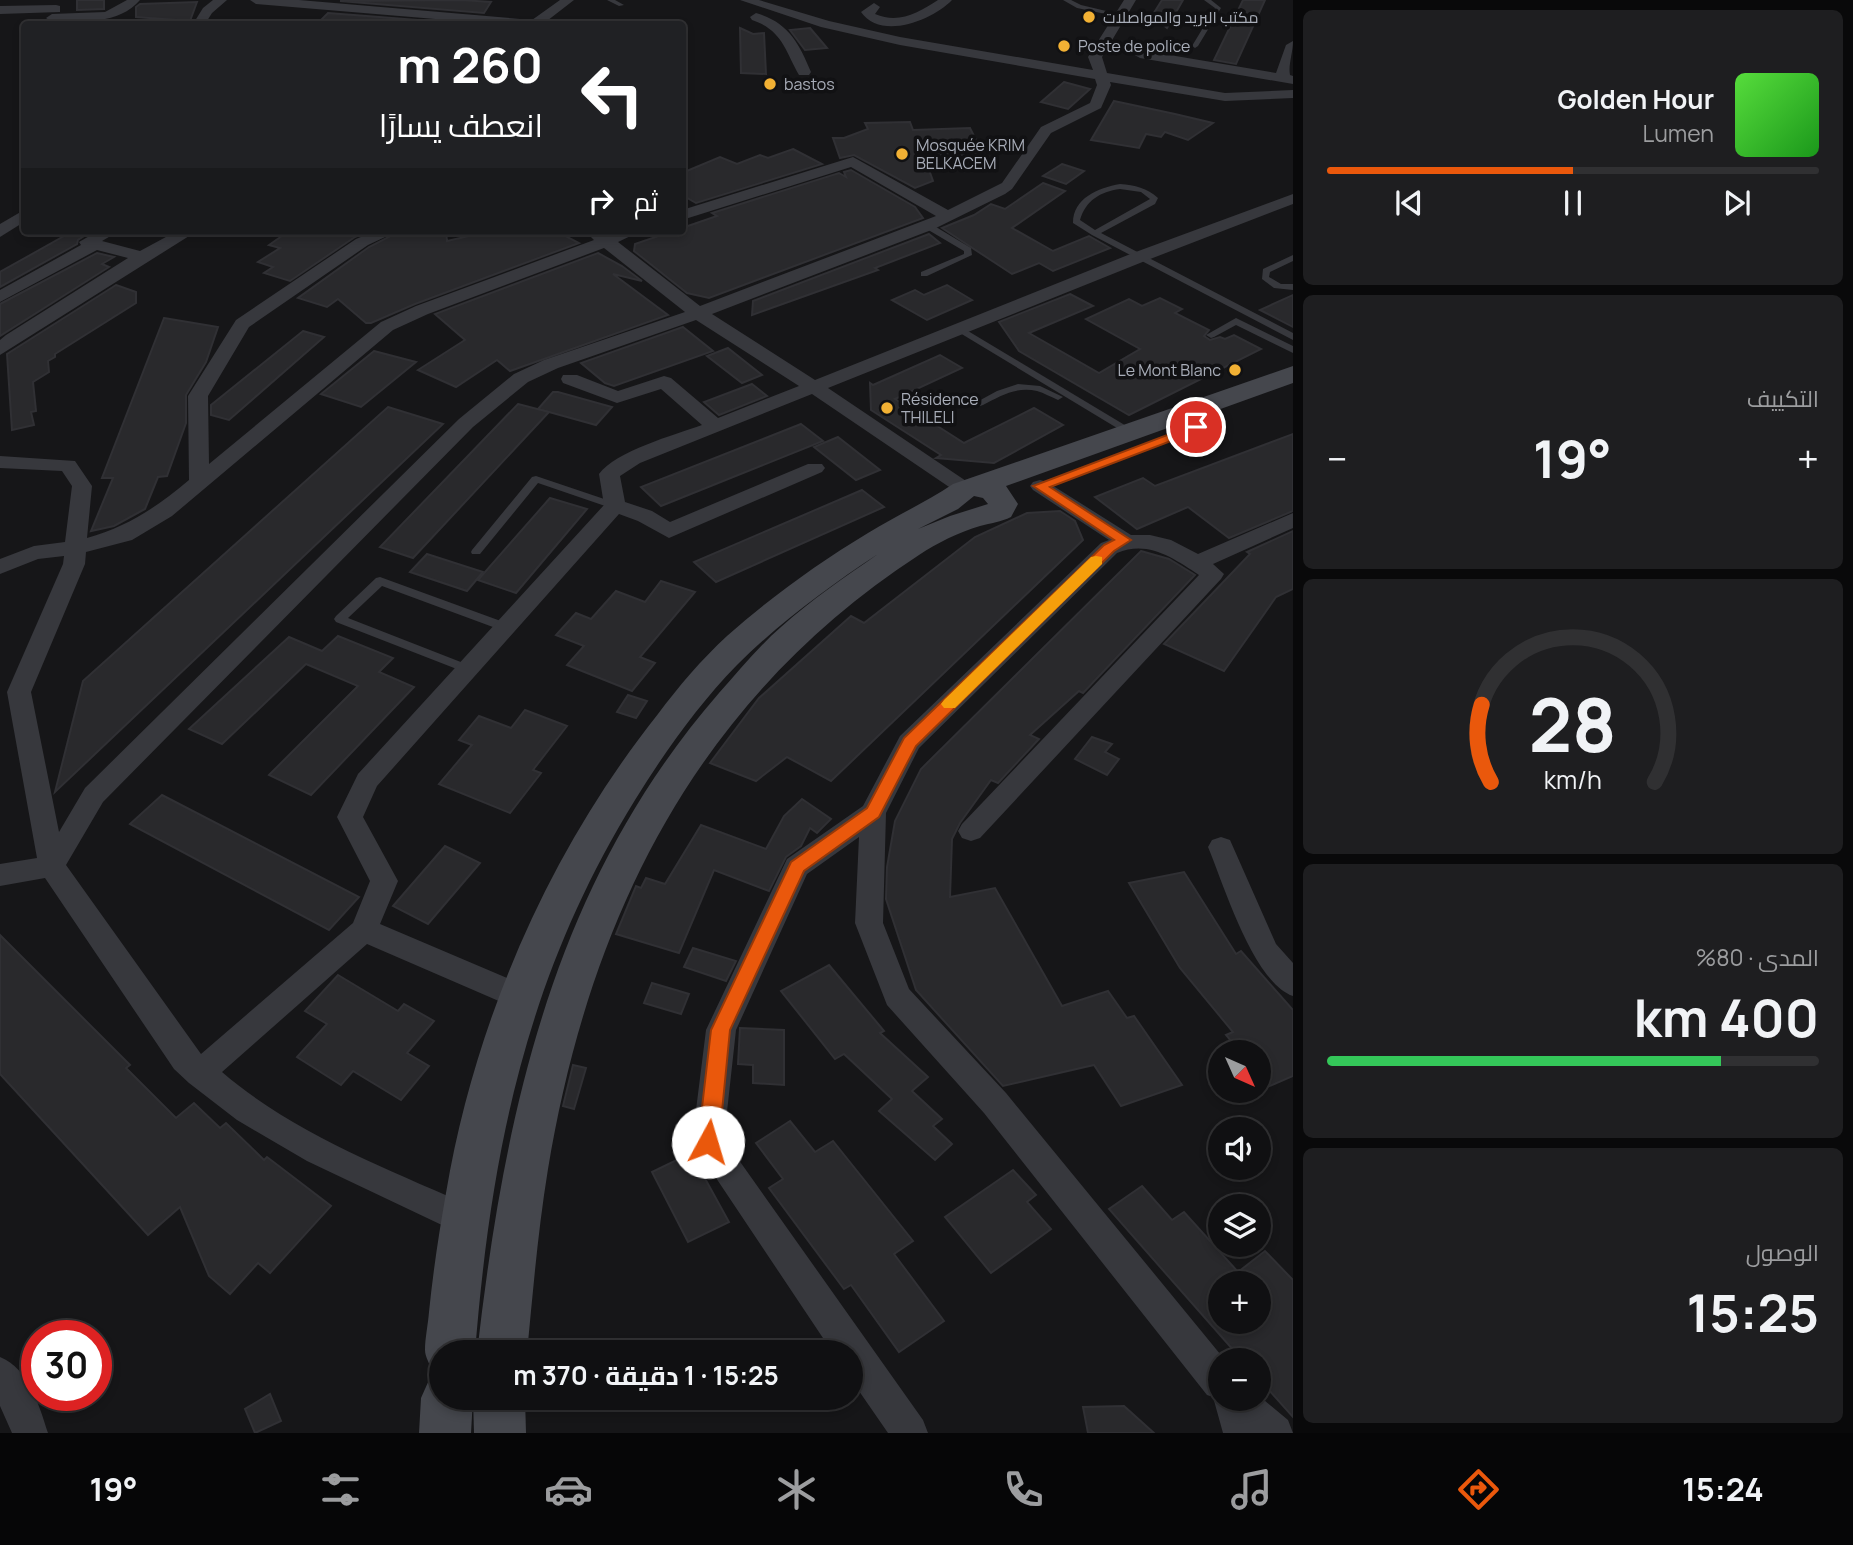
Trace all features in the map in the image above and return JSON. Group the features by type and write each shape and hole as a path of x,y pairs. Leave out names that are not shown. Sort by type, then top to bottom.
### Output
{"main road":[{"path":"451,1340 454,1284 483,1116 518,996 578,861 632,772 701,682 770,617 838,566 904,522 976,499 1130,432 1293,374"},
{"path":"503,1340 509,1261 540,1093 574,970 620,864 676,768 734,695 797,631 902,552 929,537 976,499 1040,486 1293,392"},
{"path":"445,1433 446,1410"},
{"path":"499,1410 500,1433"}],"street":[{"path":"0,10 113,14 127,8 134,0"},
{"path":"201,21 207,11 221,0"},
{"path":"256,0 500,21"},
{"path":"539,21 568,0"},
{"path":"804,72 793,43 779,26 738,12 745,0 813,21 900,41 1099,72 1216,89 1290,82"},
{"path":"754,0 904,35 1225,97 1293,94"},
{"path":"874,7 867,12 870,16 890,22 906,22 946,0"},
{"path":"0,875 52,866 94,795 476,414 521,378 551,364 698,313 928,226 1007,186 1046,130 1096,105 1104,91 1095,57 1098,47 1125,7"},
{"path":"740,17 765,33 776,46"},
{"path":"1290,82 1282,69 1293,45"},
{"path":"1140,54 1290,82"},
{"path":"686,214 853,162 949,217"},
{"path":"615,506 609,474 633,459 815,388 958,328 1293,199"},
{"path":"0,232 21,217"},
{"path":"102,235 87,242 142,257"},
{"path":"0,350 12,339 182,235"},
{"path":"199,480 198,396 242,324 362,242 380,235"},
{"path":"0,567 34,553 76,548 124,535 165,511 387,326 598,235 698,313 815,388 976,499"},
{"path":"0,298 95,244"},
{"path":"570,379 617,397 664,382 716,426"},
{"path":"0,462 68,465 82,486 74,565 10,693 52,866 186,1059 200,1073 257,1115 320,1153 465,1220"},
{"path":"615,506 645,516 669,531 815,468"},
{"path":"1040,486 1124,540"},
{"path":"200,1073 364,930 384,881 350,817 367,781 615,506"},
{"path":"1196,563 1293,520"},
{"path":"971,831 1213,574 1148,539 1124,540 1109,548 909,742 873,813 869,923 897,996 995,1103 1208,1367"},
{"path":"873,813 797,867 721,1030 708,1142 910,1433"},
{"path":"1221,847 1265,951 1293,984"},
{"path":"364,930 518,996"},
{"path":"0,1375 21,1405 30,1433"},
{"path":"1235,1411 1241,1433"},
{"path":"1248,1411 1275,1433"}],"lane":[{"path":"610,0 621,5"},
{"path":"1066,0 1079,8 1125,7"},
{"path":"1195,46 1218,8 1207,0"},
{"path":"1095,233 1152,202 1154,198 1137,187 1111,185 1083,204 1077,212 1076,221 1095,233 1139,257 1293,337"},
{"path":"924,274 968,255 968,250 962,244 928,226"},
{"path":"1293,258 1266,271 1265,277 1269,283 1280,287 1293,287"},
{"path":"1212,335 1236,321 1293,350"},
{"path":"958,328 1130,432"},
{"path":"980,402 1014,386 1024,386 1049,392 1074,407 1100,414"},
{"path":"476,552 536,479 615,506"},
{"path":"467,670 340,620 380,581 505,627"}],"building":[{"path":"77,0 104,0 104,9 77,10"},
{"path":"1162,0 1183,0 1167,28 1152,16"},
{"path":"1243,0 1265,0 1236,64 1214,60"},
{"path":"340,1 491,2 484,13"},
{"path":"197,2 190,21 136,17 136,7 140,4"},
{"path":"328,13 431,21 320,21"},
{"path":"740,28 753,34 764,33 766,74 741,73"},
{"path":"810,28 827,48 805,50 790,30"},
{"path":"1064,82 1090,89 1068,109 1041,102"},
{"path":"1114,101 1213,123 1188,140 1165,132 1161,137 1146,134 1139,148 1091,140"},
{"path":"910,122 913,130 970,128 983,154 924,156 933,181 915,188 854,155 840,158 833,138 844,138 868,129 865,123"},
{"path":"793,149 822,164 696,203 686,197 686,171 720,157 737,164 760,155 768,158"},
{"path":"1062,164 1084,171 1066,184 1043,176"},
{"path":"851,170 915,207 923,218 709,298 687,293 634,251 635,244 661,235 686,235 686,227 717,216 712,213 839,173 846,177 844,172"},
{"path":"1043,183 1065,191 1012,228 1053,251 1089,236 1110,248 1053,271 1039,263 1012,274 942,228 974,215 991,204 1005,209"},
{"path":"929,234 940,243 875,268 878,270 752,315 753,301"},
{"path":"66,235 86,235 77,244 0,287 0,272"},
{"path":"283,235 359,235 290,281 264,273 273,267 258,262 280,248 269,245"},
{"path":"392,235 446,235 447,241 473,235 564,235 579,243 371,323 366,323 338,299 327,307 298,298 369,247"},
{"path":"97,253 114,257 102,264 109,267 0,336 0,304"},
{"path":"598,253 642,281 613,274 668,315 510,371 497,360 456,387 418,370 465,340 435,314"},
{"path":"116,285 136,292 136,303 48,361 49,372 33,382 36,411 31,412 34,425 12,430 7,354"},
{"path":"947,285 972,300 927,320 892,300 915,290 924,295"},
{"path":"1070,294 1093,306 1029,333 1099,373 1140,349 1086,319 1129,299 1142,306 1160,298 1182,309 1175,313 1209,330 1204,336 1210,340 1234,335 1261,349 1129,415 1019,351 999,322"},
{"path":"1293,295 1293,327 1260,310"},
{"path":"164,318 218,327 206,362 186,395 186,423 167,476 158,477 145,509 114,526 91,531 113,478 102,478"},
{"path":"683,327 713,351 614,386 605,383 581,363"},
{"path":"303,331 324,337 229,420 211,415 211,405"},
{"path":"728,348 762,375 742,383 707,356"},
{"path":"374,351 416,362 361,407 321,394"},
{"name":"Résidence THILELI","path":"940,355 962,368 895,399 964,443 1034,408 1063,425 994,463 936,458 941,455 871,410 870,383 873,385"},
{"path":"752,384 767,396 719,415 704,402"},
{"path":"553,392 612,407 596,425 538,409"},
{"path":"518,404 549,412 413,558 380,547"},
{"path":"388,407 443,424 55,792 83,681"},
{"path":"801,424 823,441 661,506 641,487"},
{"path":"1293,434 1293,511 1229,538 1188,507 1137,529 1095,497 1143,478 1155,486"},
{"path":"838,437 880,470 856,480 814,447"},
{"path":"862,490 884,507 716,582 694,562"},
{"path":"550,498 587,509 516,593 478,580"},
{"path":"1060,511 1075,521 1083,540 831,781 787,757 756,781 710,763 759,698 851,616 864,623 975,537 1027,513"},
{"path":"1293,531 1293,589 1276,597 1224,671 1164,644 1250,554 1247,552"},
{"path":"1141,551 1169,559 1195,575 1083,693 1079,691 1030,735 1039,739 998,783 991,780 960,823 952,839 950,897 995,888 1062,1006 1108,991 1127,1018 1134,1016 1182,1085 1121,1106 1094,1065 1003,1086 916,990 886,899 887,867 895,821 921,769"},
{"path":"427,554 483,572 467,591 410,572"},
{"path":"661,581 695,592 640,657 655,663 632,691 567,665 584,646 556,635 576,613 591,619 616,591 645,602"},
{"path":"338,636 393,658 379,672 414,687 311,795 269,775 358,686 306,664 222,744 189,729 289,637 322,651"},
{"path":"628,695 647,701 636,718 617,712"},
{"path":"525,710 567,726 533,770 541,773 510,813 439,784 472,745 459,740 479,716 511,728"},
{"path":"1092,737 1112,744 1105,752 1119,759 1107,775 1075,759"},
{"path":"162,795 359,897 329,930 130,824"},
{"path":"802,799 831,819 817,833 810,828 801,846 786,857 769,891 714,870 679,953 616,934 636,886 641,888 646,878 665,884 701,825 766,849 784,816"},
{"path":"445,846 480,863 428,924 393,906"},
{"path":"1184,872 1236,954 1241,951 1293,1010 1293,1076 1271,1085 1271,1040 1230,1040 1226,1035 1233,1032 1180,968 1129,883"},
{"path":"0,935 130,1065 126,1068 176,1118 194,1103 220,1128 226,1123 264,1160 267,1157 331,1206 270,1273 258,1263 230,1294 209,1276 180,1207 148,1235 0,1074"},
{"path":"693,948 736,961 726,981 684,967"},
{"path":"829,965 884,1031 880,1033 928,1077 912,1091 942,1119 933,1126 952,1144 935,1160 879,1111 892,1099 844,1054 835,1059 781,991"},
{"path":"338,975 398,1011 404,1004 434,1021 407,1053 429,1066 401,1100 353,1071 341,1085 297,1057 327,1024 305,1011"},
{"path":"652,983 689,994 681,1014 644,1003"},
{"path":"740,1028 784,1030 784,1085 753,1083 753,1065 738,1064"},
{"path":"573,1065 586,1068 574,1109 563,1106"},
{"path":"790,1121 815,1152 833,1141 913,1241 894,1254 944,1321 899,1352 851,1285 844,1289 769,1188 783,1179 756,1143"},
{"path":"691,1153 729,1222 688,1242 652,1172"},
{"path":"1013,1170 1036,1195 1027,1202 1051,1229 991,1273 945,1217"},
{"path":"1142,1186 1172,1220 1184,1212 1208,1239 1208,1257 1224,1257 1237,1271 1208,1271 1208,1321 1109,1209"},
{"path":"1257,1257 1271,1257 1293,1280 1293,1417 1271,1392 1271,1348 1231,1348 1219,1334 1271,1334 1271,1271 1239,1271"},
{"path":"270,1394 281,1421 255,1433 245,1409"},
{"path":"1124,1406 1154,1433 1088,1433 1083,1407"}],"slow traffic":[{"path":"949,704 1096,561"}],"place":[{"name":"مكتب البريد والمواصلات","path":"1089,17"},
{"name":"Poste de police","path":"1064,46"},
{"name":"bastos","path":"770,84"},
{"name":"Mosquée KRIM BELKACEM","path":"902,154"},
{"name":"Le Mont Blanc","path":"1235,370"},
{"name":"Résidence THILELI","path":"887,408"}],"route":[{"path":"708,1142 721,1030 797,867 873,813 909,742 1109,548 1124,540 1040,486 1196,427"}]}
